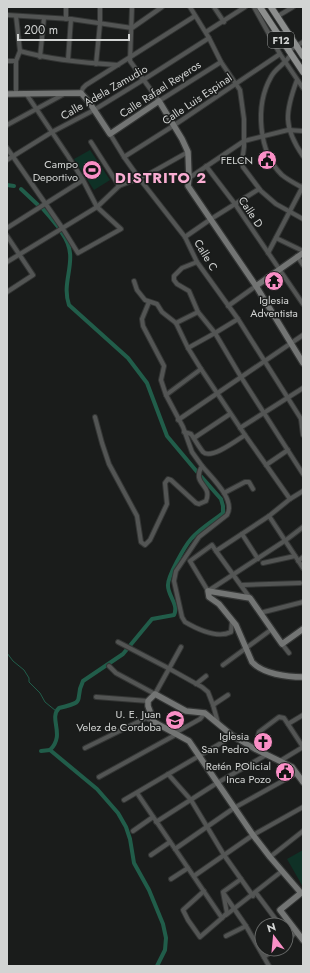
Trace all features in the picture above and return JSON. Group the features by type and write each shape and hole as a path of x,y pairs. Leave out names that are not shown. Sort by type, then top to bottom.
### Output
{"main road":[{"name":"F12","path":"260,7 303,72"},
{"name":"F12","path":"271,7 303,56"}],"street":[{"path":"66,7 66,19"},
{"path":"96,64 100,7"},
{"path":"132,7 130,61 160,101 173,126 182,139 188,152 188,186 256,286 303,363"},
{"path":"7,15 71,19 132,28 162,7"},
{"path":"190,7 206,32 221,62 237,83 240,90 243,107 243,167 259,189 276,204 303,219"},
{"path":"214,7 224,22"},
{"path":"206,32 246,7"},
{"path":"254,7 280,54 303,88"},
{"path":"278,16 293,7"},
{"path":"16,16 20,51 16,61 16,94"},
{"path":"81,94 86,85 195,16"},
{"path":"40,57 44,18"},
{"path":"68,60 71,19"},
{"name":"Calle Adela Zamudio","path":"7,160 52,132 94,110 209,38"},
{"path":"268,253 303,187 283,175 270,159 262,136 262,109 265,93 275,70 286,62 289,53 296,46 303,42"},
{"path":"20,51 40,57 96,64 118,65"},
{"name":"Calle Luis Espinal","path":"124,157 280,54"},
{"path":"7,61 16,61"},
{"name":"Calle Rafael Reyeros","path":"110,134 221,62"},
{"path":"298,80 291,97 288,116 288,130 303,156"},
{"path":"7,94 81,94 89,102 110,134"},
{"path":"7,125 64,94"},
{"path":"7,148 78,253 120,229 97,207 83,180 28,95"},
{"path":"189,178 244,141 288,130 303,131"},
{"name":"Calle C","path":"110,134 124,157 184,238 197,262 238,319 302,420"},
{"path":"91,142 119,186"},
{"path":"7,262 97,207 119,186 147,175 188,152"},
{"name":"Calle D","path":"206,166 235,204 303,304"},
{"path":"7,228 83,180"},
{"path":"184,238 259,189"},
{"path":"7,236 33,275 7,292"},
{"path":"228,306 303,252 276,238"},
{"path":"297,256 303,265"},
{"path":"197,262 182,268 174,276 174,280 177,284 189,292 198,312 215,333 241,377 303,474"},
{"path":"134,281 137,290 145,300 157,304 162,312 176,323 188,348 230,414 290,499"},
{"path":"149,302 142,319 143,326 164,366 161,380 166,395 192,452 224,493 228,500 230,510 228,515 199,537 176,571 174,581 182,617 185,622 213,634 226,634 231,632 232,621"},
{"path":"176,323 198,312"},
{"path":"188,348 238,319"},
{"path":"178,420 303,335"},
{"path":"166,395 201,369"},
{"path":"240,428 303,388"},
{"path":"194,438 230,414"},
{"path":"95,417 107,457 137,516 139,537 141,542 145,544 150,540 167,504 165,483 168,479 196,503 199,504 206,501 208,494 199,478 199,471 202,466"},
{"path":"302,420 303,435"},
{"path":"184,432 191,434 204,453 209,455 216,453 245,435"},
{"path":"266,465 288,450"},
{"path":"224,493 245,482 249,482 253,489"},
{"path":"216,551 269,516 290,499 303,491"},
{"path":"269,516 303,568"},
{"path":"208,591 286,540 303,527"},
{"path":"242,534 258,558"},
{"path":"289,653 242,585 212,545 190,561 210,597 219,604 236,625 252,662 259,668 272,672 303,677"},
{"path":"263,563 295,556"},
{"path":"298,561 303,558"},
{"path":"242,585 300,583"},
{"path":"208,591 250,598"},
{"path":"260,613 303,602"},
{"path":"223,666 272,629"},
{"path":"282,644 303,629"},
{"path":"118,642 168,668 208,692 218,723"},
{"path":"154,722 148,706 148,701 155,694 168,668 181,647"},
{"path":"109,666 116,673 186,711 205,714 233,736 266,755 292,767 303,781"},
{"path":"196,684 206,676"},
{"path":"213,705 228,695"},
{"path":"96,697 148,701"},
{"path":"99,778 176,734 200,719 205,714"},
{"path":"288,724 303,715"},
{"path":"255,749 261,729 280,717 284,718 303,747 280,761"},
{"path":"85,748 146,718 190,741 253,835 270,858 302,894 273,916 241,879 206,827 191,800 168,774"},
{"path":"124,800 233,736"},
{"path":"156,822 217,783 266,755"},
{"path":"175,849 234,808 297,773"},
{"path":"137,793 204,891 224,917"},
{"path":"194,876 253,835 303,807"},
{"path":"133,831 153,817"},
{"path":"270,858 303,831"},
{"path":"151,855 170,842"},
{"path":"171,879 188,868"},
{"path":"204,891 183,910 200,937 282,872"},
{"path":"222,892 241,879"},
{"path":"222,892 235,909 254,940"},
{"path":"222,892 227,909 224,917"},
{"path":"280,910 303,940"},
{"path":"226,936 246,926"},
{"path":"264,957 269,966"}],"green space":[{"name":"Campo Deportivo","path":"90,150 110,180 94,190 74,159"},
{"path":"303,850 303,887 287,859"}],"waterway":[{"path":"7,185 14,186"},
{"path":"21,189 38,205"},
{"path":"43,209 59,228"},
{"path":"62,233 70,252 67,286 69,305 128,358 147,383 167,436 221,499 223,506 223,513 191,539 173,569 168,582 168,590 175,607 174,615 152,619 123,654 83,681 77,702 59,708 56,712 57,738 55,744 50,750 97,789 118,813 126,827 130,839 134,863 149,890 163,924 166,938 165,950 157,966"},
{"path":"7,653 13,661 24,670 29,678 29,682 40,693 45,702 56,711"},
{"path":"41,751 50,750"}],"place":[{"name":"FELCN","path":"267,160"},
{"name":"Campo Deportivo","path":"92,170"},
{"name":"Iglesia Adventista","path":"274,281"},
{"name":"U. E. Juan Velez de Cordoba","path":"175,720"},
{"name":"Iglesia San Pedro","path":"263,742"},
{"name":"Retén POlicial Inca Pozo","path":"285,772"}],"district":[{"name":"DISTRITO 2","path":"161,178"}]}
